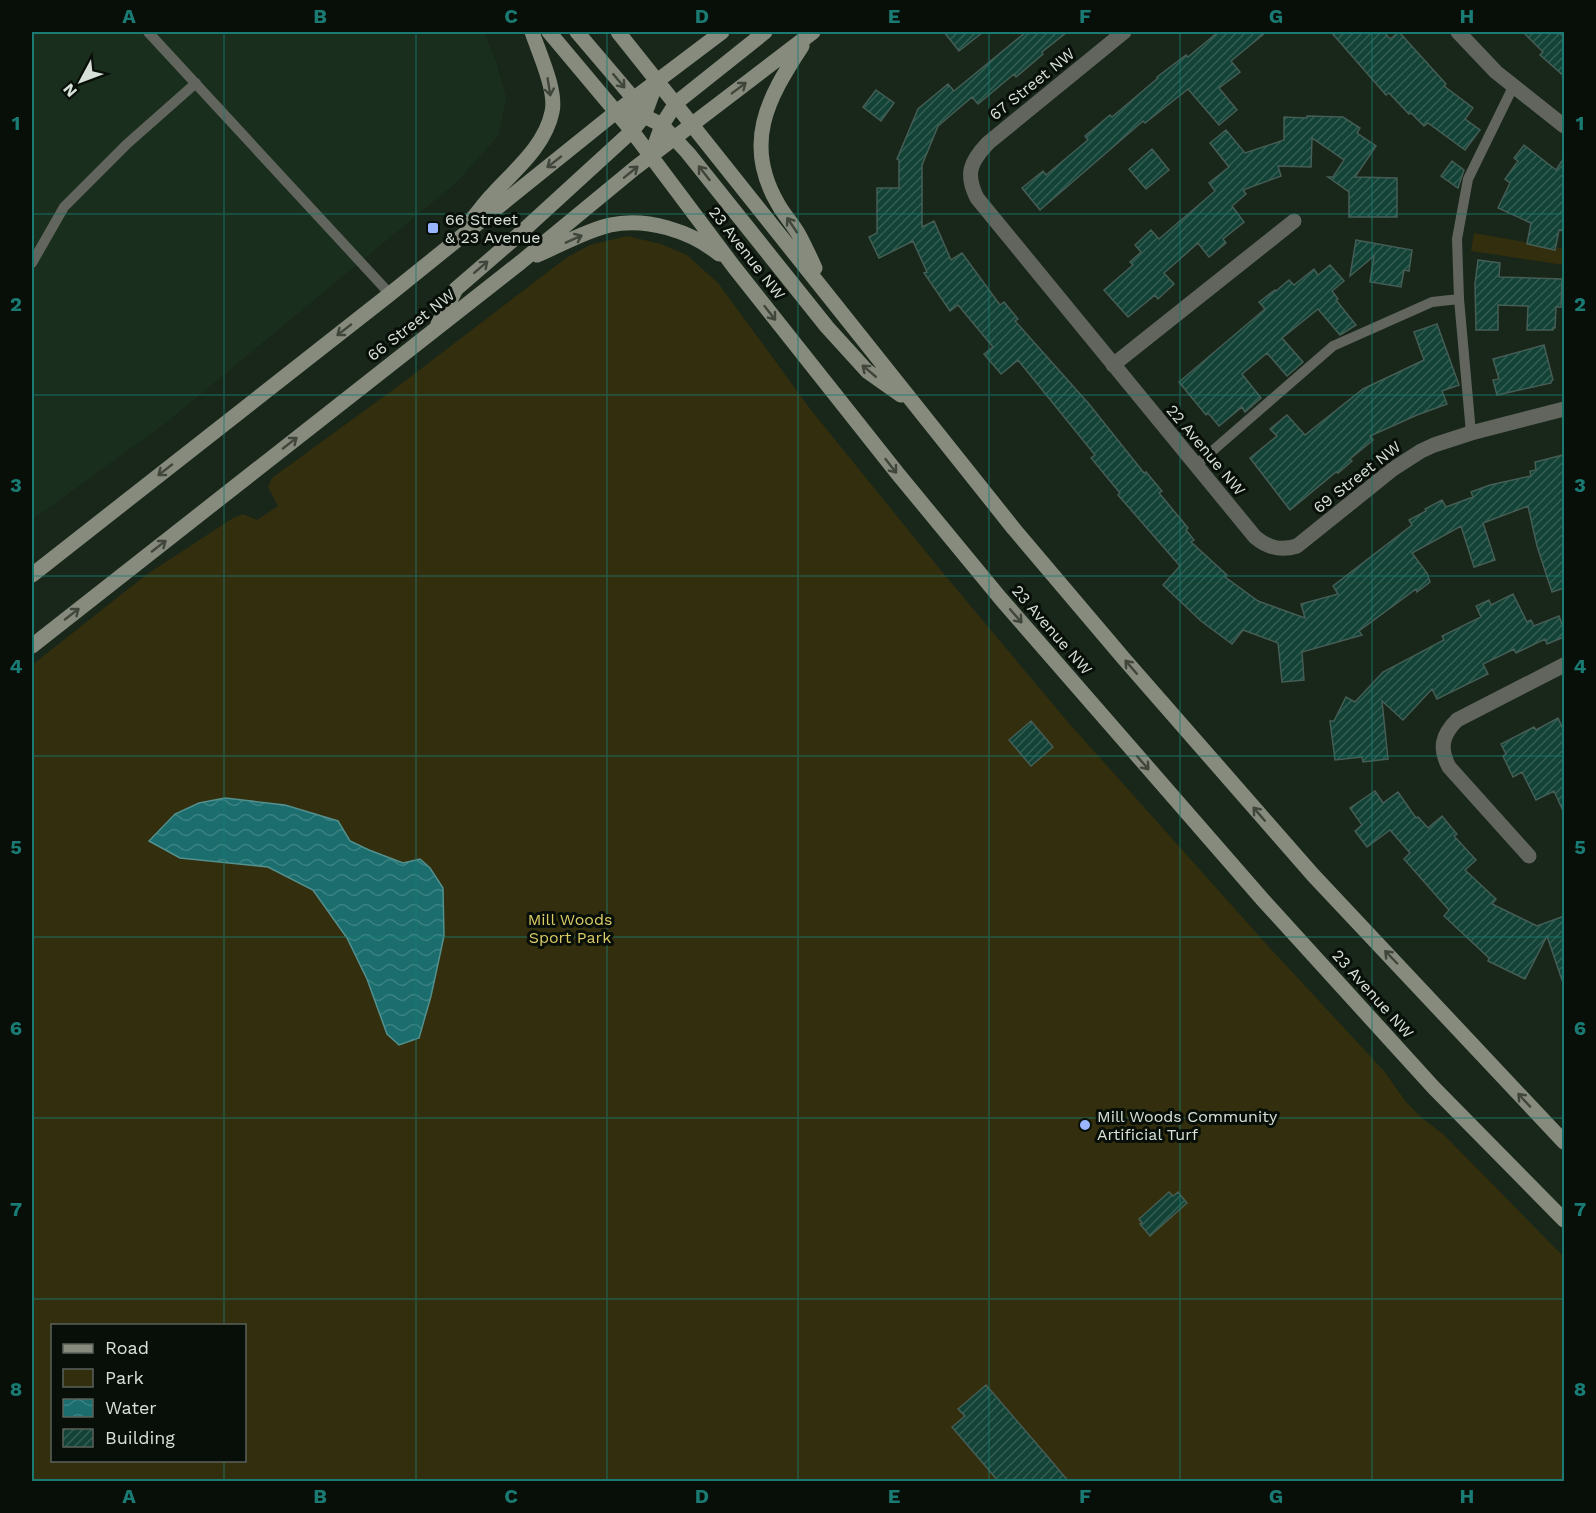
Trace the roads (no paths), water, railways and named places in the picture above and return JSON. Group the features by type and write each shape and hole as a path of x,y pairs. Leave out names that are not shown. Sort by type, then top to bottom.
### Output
{"main road":[{"path":"453,242 492,195 523,165 542,138 553,111 549,80 532,32"},
{"name":"23 Avenue NW","path":"549,32 632,131 734,267 905,483 1184,812 1434,1088 1564,1220"},
{"path":"577,32 642,106"},
{"path":"618,32 657,81 675,137 827,327 867,371 916,405"},
{"path":"435,330 456,289 632,131 642,106 657,81 722,32"},
{"path":"651,156 668,114 765,32"},
{"path":"811,33 776,86 760,135 760,150 769,185 778,205 799,235 829,295"},
{"name":"66 Street NW","path":"32,646 435,330 675,137 811,33"},
{"path":"32,575 390,294 616,112 642,106 693,123 1022,538 1313,875 1564,1142"},
{"path":"520,262 593,231 625,223 670,229 699,241 734,267"}],"street":[{"name":"67 Street NW","path":"970,170 978,153 988,143 1124,32"},
{"path":"1458,32 1496,72 1564,126"},
{"name":"22 Avenue NW","path":"970,170 971,187 977,198 1195,466 1255,537 1263,544 1279,549"},
{"path":"1113,365 1294,221"},
{"name":"69 Street NW","path":"1279,549 1288,549 1306,540 1406,460 1434,445 1564,409"},
{"path":"1529,856 1449,767 1442,743 1448,730 1457,720 1564,665"}],"lane":[{"path":"148,32 390,294"},
{"path":"32,263 64,207 127,144 196,83"},
{"path":"1471,433 1459,299 1457,239 1468,179 1514,87"},
{"path":"1195,466 1333,346 1432,302 1459,299"}],"water":[{"path":"225,798 285,805 338,821 350,841 403,863 420,859 430,868 443,888 444,936 419,1038 399,1045 387,1034 367,979 347,938 313,890 268,867 180,858 149,841 175,814 199,803"}],"place":[{"name":"66 Street & 23 Avenue","path":"433,228"},
{"name":"Mill Woods Community Artificial Turf","path":"1085,1125"}],"park label":[{"name":"Mill Woods Sport Park","path":"570,928"}]}
